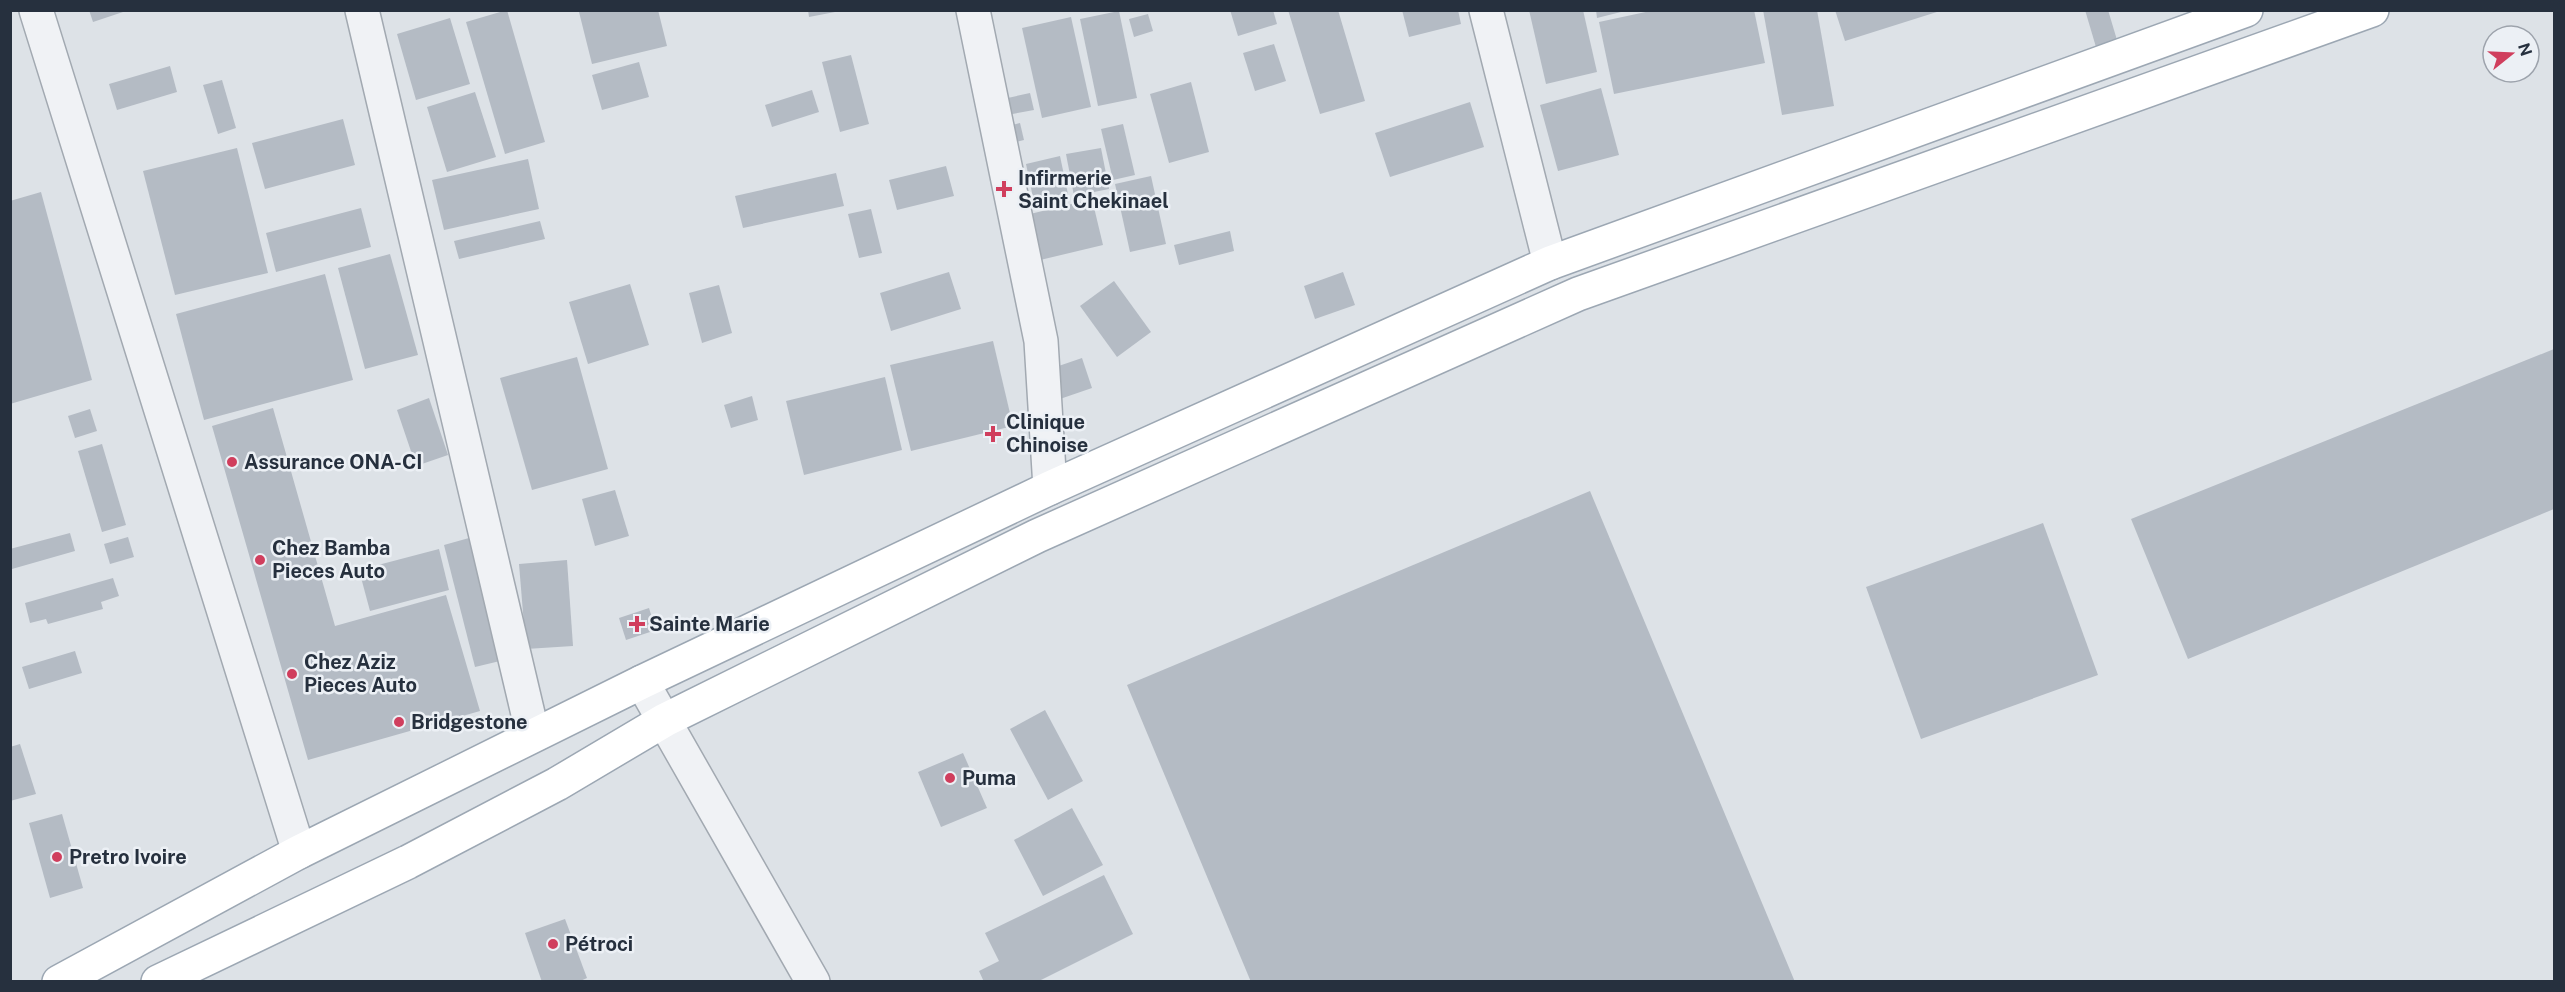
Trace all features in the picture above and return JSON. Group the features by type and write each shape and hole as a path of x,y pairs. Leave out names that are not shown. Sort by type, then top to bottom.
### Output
{"main road":[{"path":"59,981 299,852 642,682 1050,488 1550,262 2197,19 2246,10"},
{"path":"158,981 418,857 558,784 665,720 1036,536 1578,294 2372,10"}],"street":[{"path":"36,10 299,852"},
{"path":"362,10 533,735"},
{"path":"974,10 1041,341 1050,488"},
{"path":"1486,10 1550,262"},
{"path":"642,682 813,981"}],"building":[{"path":"89,10 126,10 126,11 93,22"},
{"path":"507,10 545,142 505,154 466,22"},
{"path":"658,10 667,46 592,64 579,12"},
{"path":"808,10 835,10 835,12 809,17"},
{"path":"1230,10 1273,10 1277,24 1238,36"},
{"path":"1288,10 1338,10 1365,101 1320,114"},
{"path":"1402,10 1458,10 1461,24 1409,37"},
{"path":"1529,10 1583,10 1597,72 1546,84"},
{"path":"1596,10 1625,10 1625,11 1597,18"},
{"path":"1655,10 1754,10 1765,63 1614,94 1599,22"},
{"path":"1763,10 1817,10 1834,106 1782,115"},
{"path":"1835,10 1940,10 1940,11 1845,41"},
{"path":"2085,10 2108,10 2117,40 2096,47"},
{"path":"1119,11 1137,98 1098,106 1080,19"},
{"path":"1148,14 1153,31 1134,37 1129,19"},
{"path":"1071,17 1091,107 1042,118 1022,28"},
{"path":"450,18 470,84 416,100 397,34"},
{"path":"1274,44 1286,81 1255,91 1243,53"},
{"path":"851,55 869,124 840,132 822,62"},
{"path":"639,62 649,97 602,110 592,75"},
{"path":"170,66 177,92 117,110 109,84"},
{"path":"222,80 236,128 218,134 203,85"},
{"path":"1191,82 1209,152 1169,163 1150,94"},
{"path":"1601,88 1619,155 1558,171 1540,105"},
{"path":"812,90 819,112 772,127 765,105"},
{"path":"475,92 496,157 447,172 427,107"},
{"path":"1030,93 1034,110 1007,115 1003,99"},
{"path":"1470,102 1484,147 1390,177 1375,133"},
{"path":"343,119 355,165 265,189 252,143"},
{"path":"1020,123 1024,140 1008,144 1005,127"},
{"path":"1123,124 1135,175 1113,180 1101,129"},
{"path":"237,148 268,273 175,295 143,171"},
{"path":"1101,148 1109,189 1074,196 1066,154"},
{"path":"1060,156 1069,199 1035,207 1026,164"},
{"path":"528,159 539,209 444,230 432,180"},
{"path":"946,166 954,196 897,210 889,180"},
{"path":"836,173 844,206 743,228 735,196"},
{"path":"1151,176 1166,244 1130,252 1115,184"},
{"path":"41,192 92,380 10,404 10,201"},
{"path":"1092,199 1103,245 1036,261 1026,215"},
{"path":"361,208 371,247 276,272 266,233"},
{"path":"871,209 882,253 859,258 848,214"},
{"path":"540,221 545,239 459,259 454,241"},
{"path":"1230,231 1234,251 1179,265 1174,245"},
{"path":"390,254 418,355 365,369 338,268"},
{"path":"949,272 961,309 891,331 880,293"},
{"path":"1343,272 1355,305 1315,319 1304,286"},
{"path":"325,274 353,380 204,420 176,314"},
{"path":"1114,281 1151,332 1117,357 1080,306"},
{"path":"630,284 649,345 588,364 569,302"},
{"path":"719,285 732,333 702,343 689,293"},
{"path":"993,341 1013,426 911,451 890,365"},
{"path":"2554,349 2554,509 2188,659 2131,519"},
{"path":"577,357 608,469 532,490 500,378"},
{"path":"1082,358 1092,388 1057,400 1047,370"},
{"path":"885,377 902,450 804,475 786,401"},
{"path":"752,396 758,420 731,428 724,405"},
{"path":"429,398 448,455 416,466 397,410"},
{"path":"273,408 335,626 446,595 480,711 308,760 212,426"},
{"path":"90,409 97,431 75,438 68,416"},
{"path":"102,444 126,525 102,532 78,451"},
{"path":"615,490 629,536 595,546 582,499"},
{"path":"1590,491 1795,982 1251,982 1127,685"},
{"path":"2043,523 2098,675 1921,739 1866,587"},
{"path":"70,533 75,551 12,569 10,549"},
{"path":"128,537 134,557 110,564 104,544"},
{"path":"469,538 500,661 475,667 444,545"},
{"path":"439,549 449,590 370,611 359,570"},
{"path":"567,560 573,646 526,649 519,564"},
{"path":"113,578 119,596 101,602 103,609 48,624 46,619 30,623 25,603"},
{"path":"649,608 656,630 626,640 619,618"},
{"path":"75,651 82,673 29,689 22,667"},
{"path":"1045,710 1083,781 1048,800 1010,729"},
{"path":"20,744 36,794 10,801 10,747"},
{"path":"963,753 987,808 941,827 918,772"},
{"path":"1072,808 1103,865 1043,896 1014,840"},
{"path":"62,814 83,888 50,898 29,823"},
{"path":"1104,875 1133,934 1037,982 984,982 979,971 999,961 985,933"},
{"path":"565,919 587,978 578,982 542,982 525,933"}],"place":[{"name":"Infirmerie Saint Chekinael","path":"1004,189"},
{"name":"Clinique Chinoise","path":"993,434"},
{"name":"Assurance ONA-CI","path":"232,462"},
{"name":"Chez Bamba Pieces Auto","path":"260,560"},
{"name":"Sainte Marie","path":"637,624"},
{"name":"Chez Aziz Pieces Auto","path":"292,674"},
{"name":"Bridgestone","path":"399,722"},
{"name":"Puma","path":"950,778"},
{"name":"Pretro Ivoire","path":"57,857"},
{"name":"Pétroci","path":"553,944"}]}
